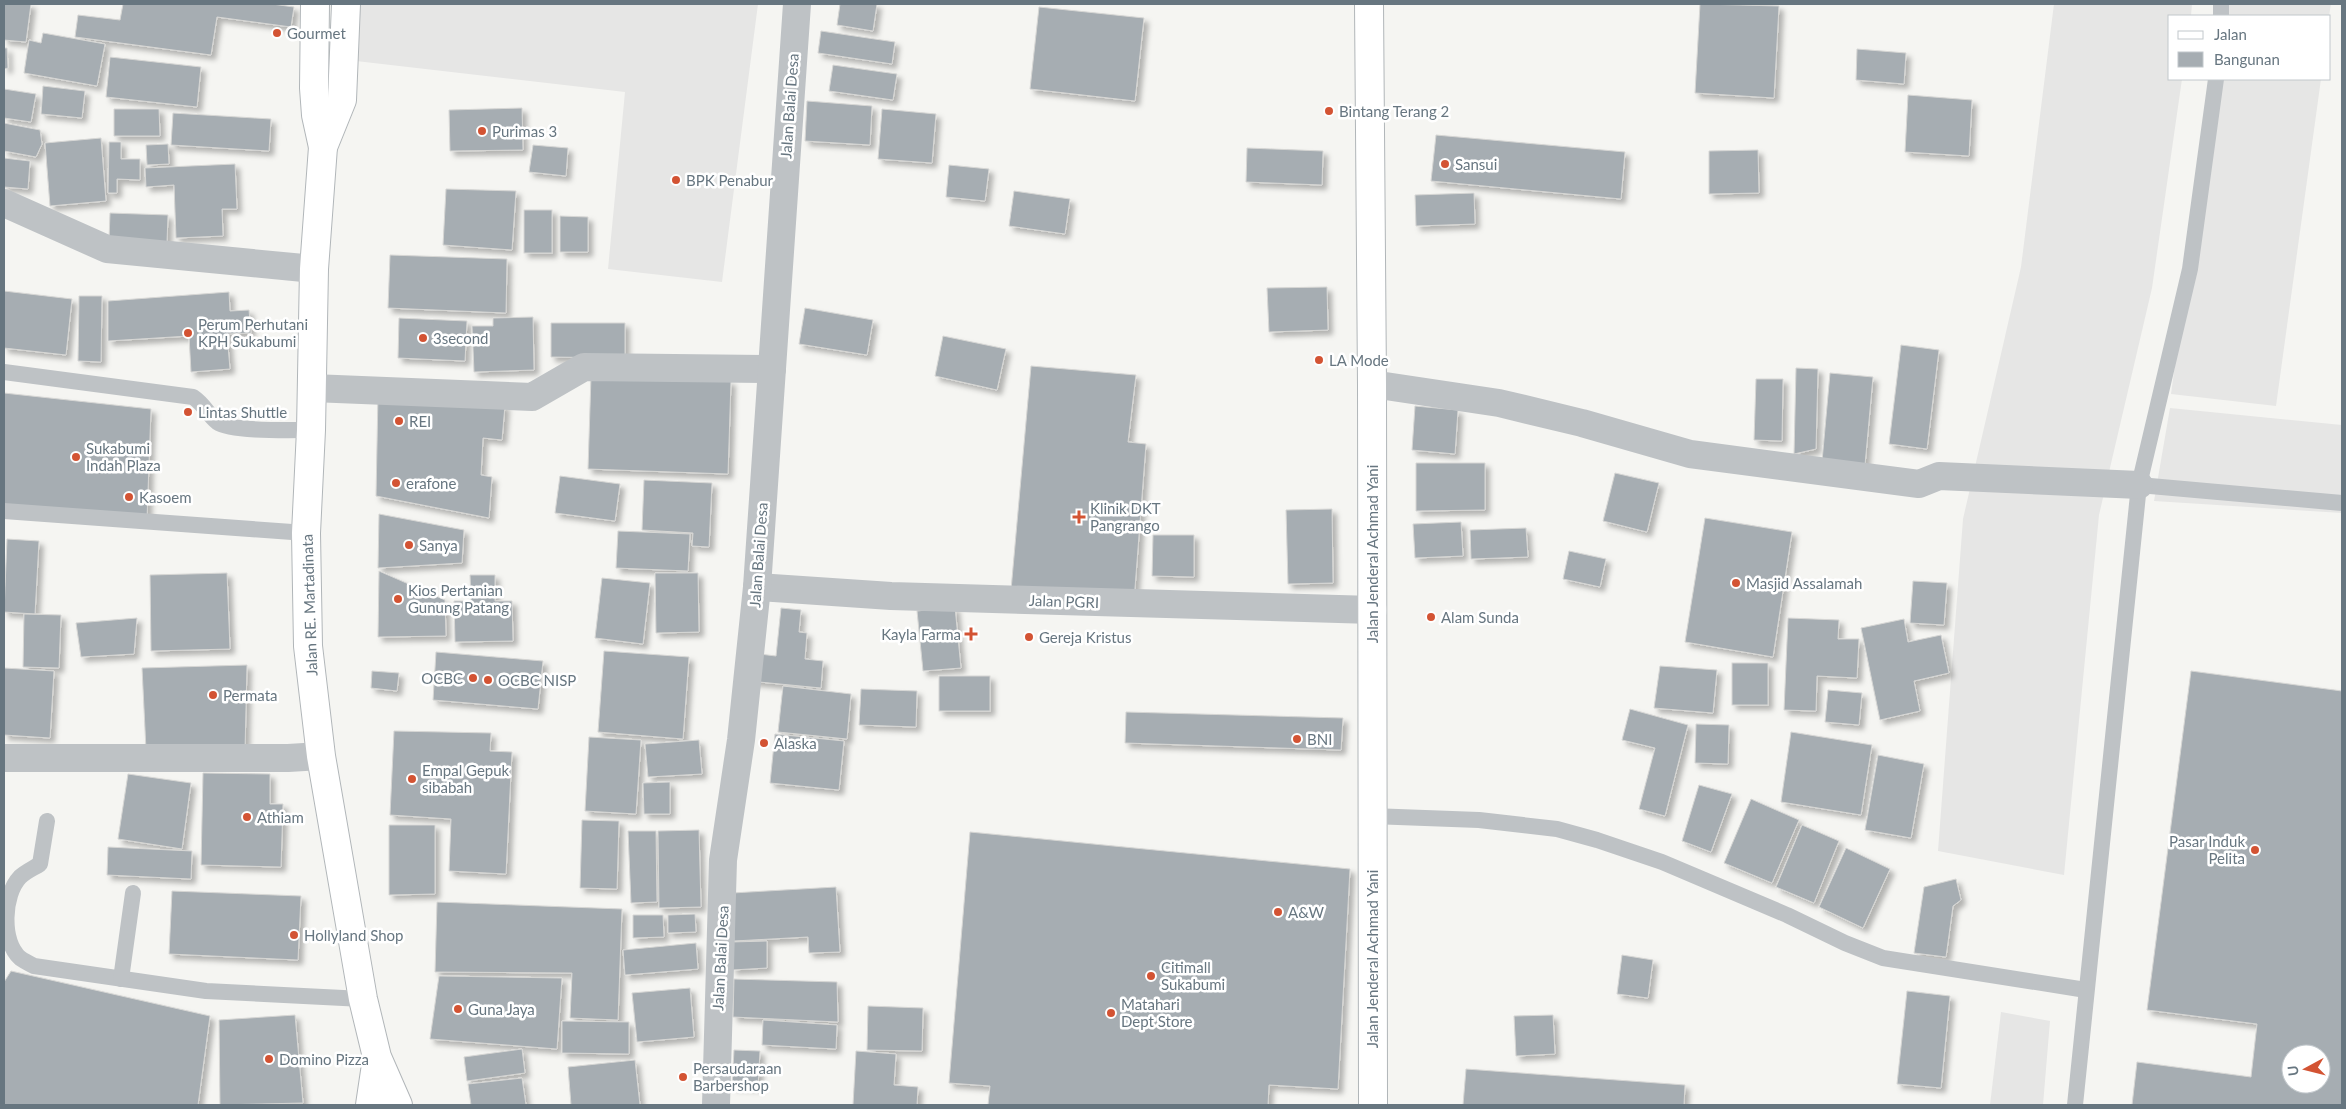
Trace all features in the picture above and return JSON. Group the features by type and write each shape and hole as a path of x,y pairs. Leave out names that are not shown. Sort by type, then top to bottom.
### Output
{"main road":[{"name":"Jalan RE. Martadinata","path":"315,4 314,88 316,115 323,147 314,269 312,430 306,533 308,646 321,756 363,999 377,1057 398,1105"},
{"name":"Jalan RE. Martadinata","path":"323,147 342,100 346,4"},
{"name":"Jalan Jenderal Achmad Yani","path":"1368,4 1372,384 1371,816 1373,1105"},
{"name":"Jalan RE. Martadinata","path":"370,1105 377,1057"}],"street":[{"name":"Jalan Balai Desa","path":"716,1105 723,860 741,740 757,587 797,4"},
{"path":"4,204 108,249 314,269"},
{"path":"312,388 532,397 584,368 772,369"},
{"path":"1372,384 1499,403 1582,423 1690,454 1871,478 1919,484 1940,476 2139,485"},
{"name":"Jalan PGRI","path":"757,587 891,596 1372,610"},
{"path":"4,758 288,758 321,756"}],"lane":[{"path":"2075,1105 2139,485 2190,269 2216,80"},
{"path":"4,372 193,397 203,404 215,420 235,428 312,430"},
{"path":"2139,485 2342,503"},
{"path":"4,511 306,533"},
{"path":"1371,816 1479,820 1557,829 1662,862 1883,958 2086,990"},
{"path":"47,821 40,864 20,876 7,899 7,922 12,945 20,958 34,966 206,991 363,999"},
{"path":"121,979 133,893"}],"shaded area":[{"name":"BPK Penabur","path":"360,4 758,4 722,282 608,269 625,92 356,61"},
{"path":"2054,4 2192,4 2191,15 2168,15 2168,80 2182,80 2152,288 2099,515 2064,875 1938,851 1963,519 2021,267"},
{"path":"2224,4 2331,4 2329,15 2222,15"},
{"path":"2214,80 2321,80 2276,406 2171,394"},
{"path":"2170,408 2342,425 2342,513 2154,501"},
{"path":"2001,1012 2050,1021 2043,1105 1990,1105"}],"building":[{"path":"4,4 31,4 26,42 4,40"},
{"path":"123,4 272,4 294,7 291,27 217,17 211,55 75,37 78,15 120,20"},
{"path":"840,4 877,4 873,31 837,25"},
{"path":"1700,4 1779,6 1774,98 1695,93"},
{"path":"1039,7 1144,18 1135,101 1030,89"},
{"path":"821,31 895,42 892,64 818,53"},
{"path":"43,33 105,44 97,86 24,73 29,40 41,43"},
{"path":"4,48 7,48 8,68 4,69"},
{"path":"1857,49 1906,53 1904,84 1856,80"},
{"path":"110,57 201,67 197,107 106,97"},
{"path":"833,65 897,74 893,100 829,91"},
{"path":"43,86 85,91 82,118 41,114"},
{"path":"4,89 36,94 31,122 4,118"},
{"path":"1908,95 1972,100 1969,156 1905,152"},
{"path":"807,101 872,106 870,145 805,141"},
{"path":"522,108 523,150 450,151 449,110"},
{"path":"114,109 159,109 160,136 114,136"},
{"path":"882,109 936,114 932,163 878,159"},
{"path":"173,113 271,119 269,151 171,145"},
{"path":"4,123 40,130 42,144 36,157 4,151"},
{"path":"1436,135 1625,152 1621,199 1431,181"},
{"path":"101,138 106,201 50,206 45,143"},
{"path":"109,142 121,142 121,159 140,159 140,180 117,179 117,193 108,193"},
{"path":"168,144 169,164 147,165 146,145"},
{"path":"533,145 568,148 566,176 529,172"},
{"path":"1247,148 1323,151 1322,185 1246,182"},
{"path":"1758,150 1759,193 1709,194 1709,151"},
{"path":"4,158 30,161 28,189 4,187"},
{"path":"235,164 237,209 222,209 223,236 176,238 174,185 146,187 145,168"},
{"path":"949,165 989,169 985,201 946,197"},
{"path":"446,189 516,191 512,250 443,245"},
{"path":"1014,191 1070,199 1065,234 1009,226"},
{"path":"1474,193 1475,224 1416,226 1415,195"},
{"path":"524,210 552,210 552,253 524,253"},
{"path":"110,213 168,215 167,242 109,240"},
{"path":"560,216 588,217 588,252 560,252"},
{"path":"390,255 507,259 506,313 388,308"},
{"path":"1327,287 1328,330 1269,332 1267,288"},
{"path":"4,291 72,299 66,355 4,348"},
{"path":"229,292 230,311 249,310 251,333 227,334 230,369 191,372 189,336 108,341 108,301"},
{"path":"79,296 102,296 101,362 78,361"},
{"path":"805,308 873,320 867,355 799,344"},
{"path":"533,317 534,370 474,372 472,326 493,326 493,318"},
{"path":"399,318 467,321 465,361 398,358"},
{"path":"551,323 625,323 625,358 551,357"},
{"path":"943,336 1006,349 997,390 935,376"},
{"path":"1901,345 1939,350 1927,449 1889,444"},
{"name":"Klinik DKT Pangrango","path":"1031,366 1136,375 1128,442 1146,444 1134,601 1011,590"},
{"path":"1796,368 1818,369 1816,449 1794,454"},
{"path":"1830,373 1873,377 1865,465 1822,461"},
{"path":"591,376 731,381 728,474 588,469"},
{"path":"1756,379 1783,379 1782,441 1754,440"},
{"name":"Sukabumi Indah Plaza","path":"4,393 151,409 147,519 4,505"},
{"path":"378,393 505,405 502,440 483,438 481,475 492,477 489,518 376,496"},
{"path":"1415,406 1458,410 1455,454 1412,450"},
{"path":"1416,463 1485,463 1485,510 1416,511"},
{"path":"1615,473 1659,483 1647,532 1603,521"},
{"path":"560,476 620,484 615,521 555,513"},
{"path":"644,480 712,483 709,547 692,546 693,533 642,530"},
{"path":"1332,509 1333,583 1288,584 1286,510"},
{"path":"379,514 464,530 462,563 378,568"},
{"path":"1705,518 1792,532 1773,657 1685,642"},
{"path":"1461,522 1463,556 1415,558 1413,524"},
{"path":"1526,528 1528,557 1471,559 1470,530"},
{"path":"618,531 690,534 688,571 616,568"},
{"path":"1153,535 1194,535 1194,577 1152,576"},
{"path":"7,539 39,541 35,614 4,612"},
{"path":"1569,551 1606,559 1600,587 1563,579"},
{"path":"379,571 445,600 446,636 378,637"},
{"path":"227,573 230,649 151,651 150,575"},
{"path":"655,573 698,573 699,632 656,633"},
{"path":"470,575 495,575 495,601 512,601 513,641 455,642 454,601 471,601"},
{"path":"602,578 650,583 643,644 595,638"},
{"path":"1913,581 1947,583 1944,625 1910,623"},
{"path":"955,607 961,668 923,671 917,611"},
{"path":"781,608 801,610 799,632 807,633 805,659 823,661 821,688 749,681 751,653 776,656"},
{"path":"24,614 61,615 59,668 23,667"},
{"path":"137,618 134,654 81,657 76,623"},
{"path":"1788,618 1839,620 1838,639 1859,639 1857,678 1817,676 1816,711 1784,710"},
{"path":"1904,619 1908,642 1941,635 1949,673 1914,681 1920,711 1880,720 1861,628"},
{"path":"604,651 689,657 683,739 598,732"},
{"name":"OCBC NISP","path":"436,652 543,661 538,709 433,700"},
{"path":"1732,663 1768,663 1768,705 1732,705"},
{"path":"247,665 245,750 146,750 142,668"},
{"path":"1660,666 1717,670 1713,713 1654,708"},
{"path":"4,668 54,671 50,738 4,735"},
{"path":"372,671 399,673 397,691 371,688"},
{"name":"Pasar Induk Pelita","path":"2191,671 2342,691 2342,1105 2132,1105 2137,1062 2251,1077 2257,1024 2147,1010"},
{"path":"939,676 990,676 990,711 939,711"},
{"path":"783,686 851,694 847,739 778,732"},
{"path":"861,689 917,691 916,727 859,725"},
{"path":"1828,690 1862,693 1859,725 1825,722"},
{"path":"1630,709 1688,725 1665,816 1639,809 1655,748 1622,740"},
{"path":"1126,712 1343,718 1341,750 1125,743"},
{"path":"1696,724 1729,725 1728,764 1695,763"},
{"path":"394,731 491,733 490,751 512,752 506,874 449,871 451,819 390,815"},
{"path":"1791,732 1872,745 1861,815 1781,802"},
{"path":"775,734 844,741 839,790 770,783"},
{"path":"589,737 641,740 636,814 585,811"},
{"path":"699,740 702,774 648,777 645,744"},
{"path":"1878,755 1924,764 1911,838 1865,830"},
{"path":"203,773 270,774 270,804 283,804 281,867 201,865"},
{"path":"128,774 191,783 182,849 118,839"},
{"path":"670,782 670,814 644,814 643,783"},
{"path":"1699,785 1732,794 1711,852 1682,841"},
{"path":"1751,799 1799,820 1772,883 1724,863"},
{"path":"582,820 619,821 617,889 580,888"},
{"path":"389,825 435,825 435,894 389,895"},
{"path":"1802,825 1839,841 1814,903 1776,887"},
{"path":"699,830 701,907 659,908 658,831"},
{"path":"628,831 656,831 657,902 631,903"},
{"name":"Citimall Sukabumi","path":"970,832 1350,869 1338,1089 1269,1085 1268,1105 988,1105 990,1086 949,1083"},
{"path":"108,847 192,851 191,879 107,875"},
{"path":"1846,848 1890,869 1863,928 1819,907"},
{"path":"1956,879 1961,900 1953,906 1946,957 1914,953 1924,887"},
{"path":"836,887 840,952 809,953 808,937 734,941 732,893"},
{"path":"172,891 301,896 298,960 169,954"},
{"path":"437,902 622,909 618,1020 570,1018 572,973 435,972"},
{"path":"695,914 696,932 668,933 668,915"},
{"path":"633,915 663,915 664,937 633,938"},
{"path":"767,941 767,968 732,970 731,942"},
{"path":"696,943 698,969 625,975 623,950"},
{"path":"1622,955 1653,960 1648,998 1617,994"},
{"path":"11,971 210,1016 198,1105 4,1105 4,982"},
{"path":"439,976 562,978 557,1049 430,1039"},
{"path":"734,979 837,982 838,1022 733,1017"},
{"path":"690,988 694,1037 637,1042 632,993"},
{"path":"1907,991 1950,996 1941,1088 1897,1084"},
{"path":"868,1006 923,1008 922,1051 867,1050"},
{"path":"295,1015 303,1103 220,1105 219,1020"},
{"path":"1553,1015 1555,1054 1516,1056 1514,1016"},
{"path":"763,1020 837,1025 836,1049 762,1045"},
{"path":"562,1021 629,1022 629,1054 562,1053"},
{"path":"522,1049 525,1073 467,1081 464,1057"},
{"path":"734,1050 760,1051 758,1087 732,1086"},
{"path":"856,1051 896,1054 894,1085 918,1087 917,1105 853,1105"},
{"path":"635,1060 640,1105 571,1105 568,1067"},
{"path":"1466,1069 1685,1085 1684,1105 1463,1105"},
{"path":"522,1078 526,1105 471,1105 468,1084"}],"place":[{"name":"Gourmet","path":"277,33"},
{"name":"Bintang Terang 2","path":"1329,111"},
{"name":"Purimas 3","path":"482,131"},
{"name":"Sansui","path":"1445,164"},
{"name":"BPK Penabur","path":"676,180"},
{"name":"Perum Perhutani KPH Sukabumi","path":"188,333"},
{"name":"3second","path":"423,338"},
{"name":"LA Mode","path":"1319,360"},
{"name":"Lintas Shuttle","path":"188,412"},
{"name":"REI","path":"399,421"},
{"name":"Sukabumi Indah Plaza","path":"76,457"},
{"name":"erafone","path":"396,483"},
{"name":"Kasoem","path":"129,497"},
{"name":"Klinik DKT Pangrango","path":"1079,517"},
{"name":"Sanya","path":"409,545"},
{"name":"Masjid Assalamah","path":"1736,583"},
{"name":"Kios Pertanian Gunung Patang","path":"398,599"},
{"name":"Alam Sunda","path":"1431,617"},
{"name":"Kayla Farma","path":"971,634"},
{"name":"Gereja Kristus","path":"1029,637"},
{"name":"OCBC","path":"473,678"},
{"name":"OCBC NISP","path":"488,680"},
{"name":"Permata","path":"213,695"},
{"name":"BNI","path":"1297,739"},
{"name":"Alaska","path":"764,743"},
{"name":"Empal Gepuk sibabah","path":"412,779"},
{"name":"Athiam","path":"247,817"},
{"name":"Pasar Induk Pelita","path":"2255,850"},
{"name":"A&W","path":"1278,912"},
{"name":"Hollyland Shop","path":"294,935"},
{"name":"Citimall Sukabumi","path":"1151,976"},
{"name":"Guna Jaya","path":"458,1009"},
{"name":"Matahari Dept Store","path":"1111,1013"},
{"name":"Domino Pizza","path":"269,1059"},
{"name":"Persaudaraan Barbershop","path":"683,1077"}]}
